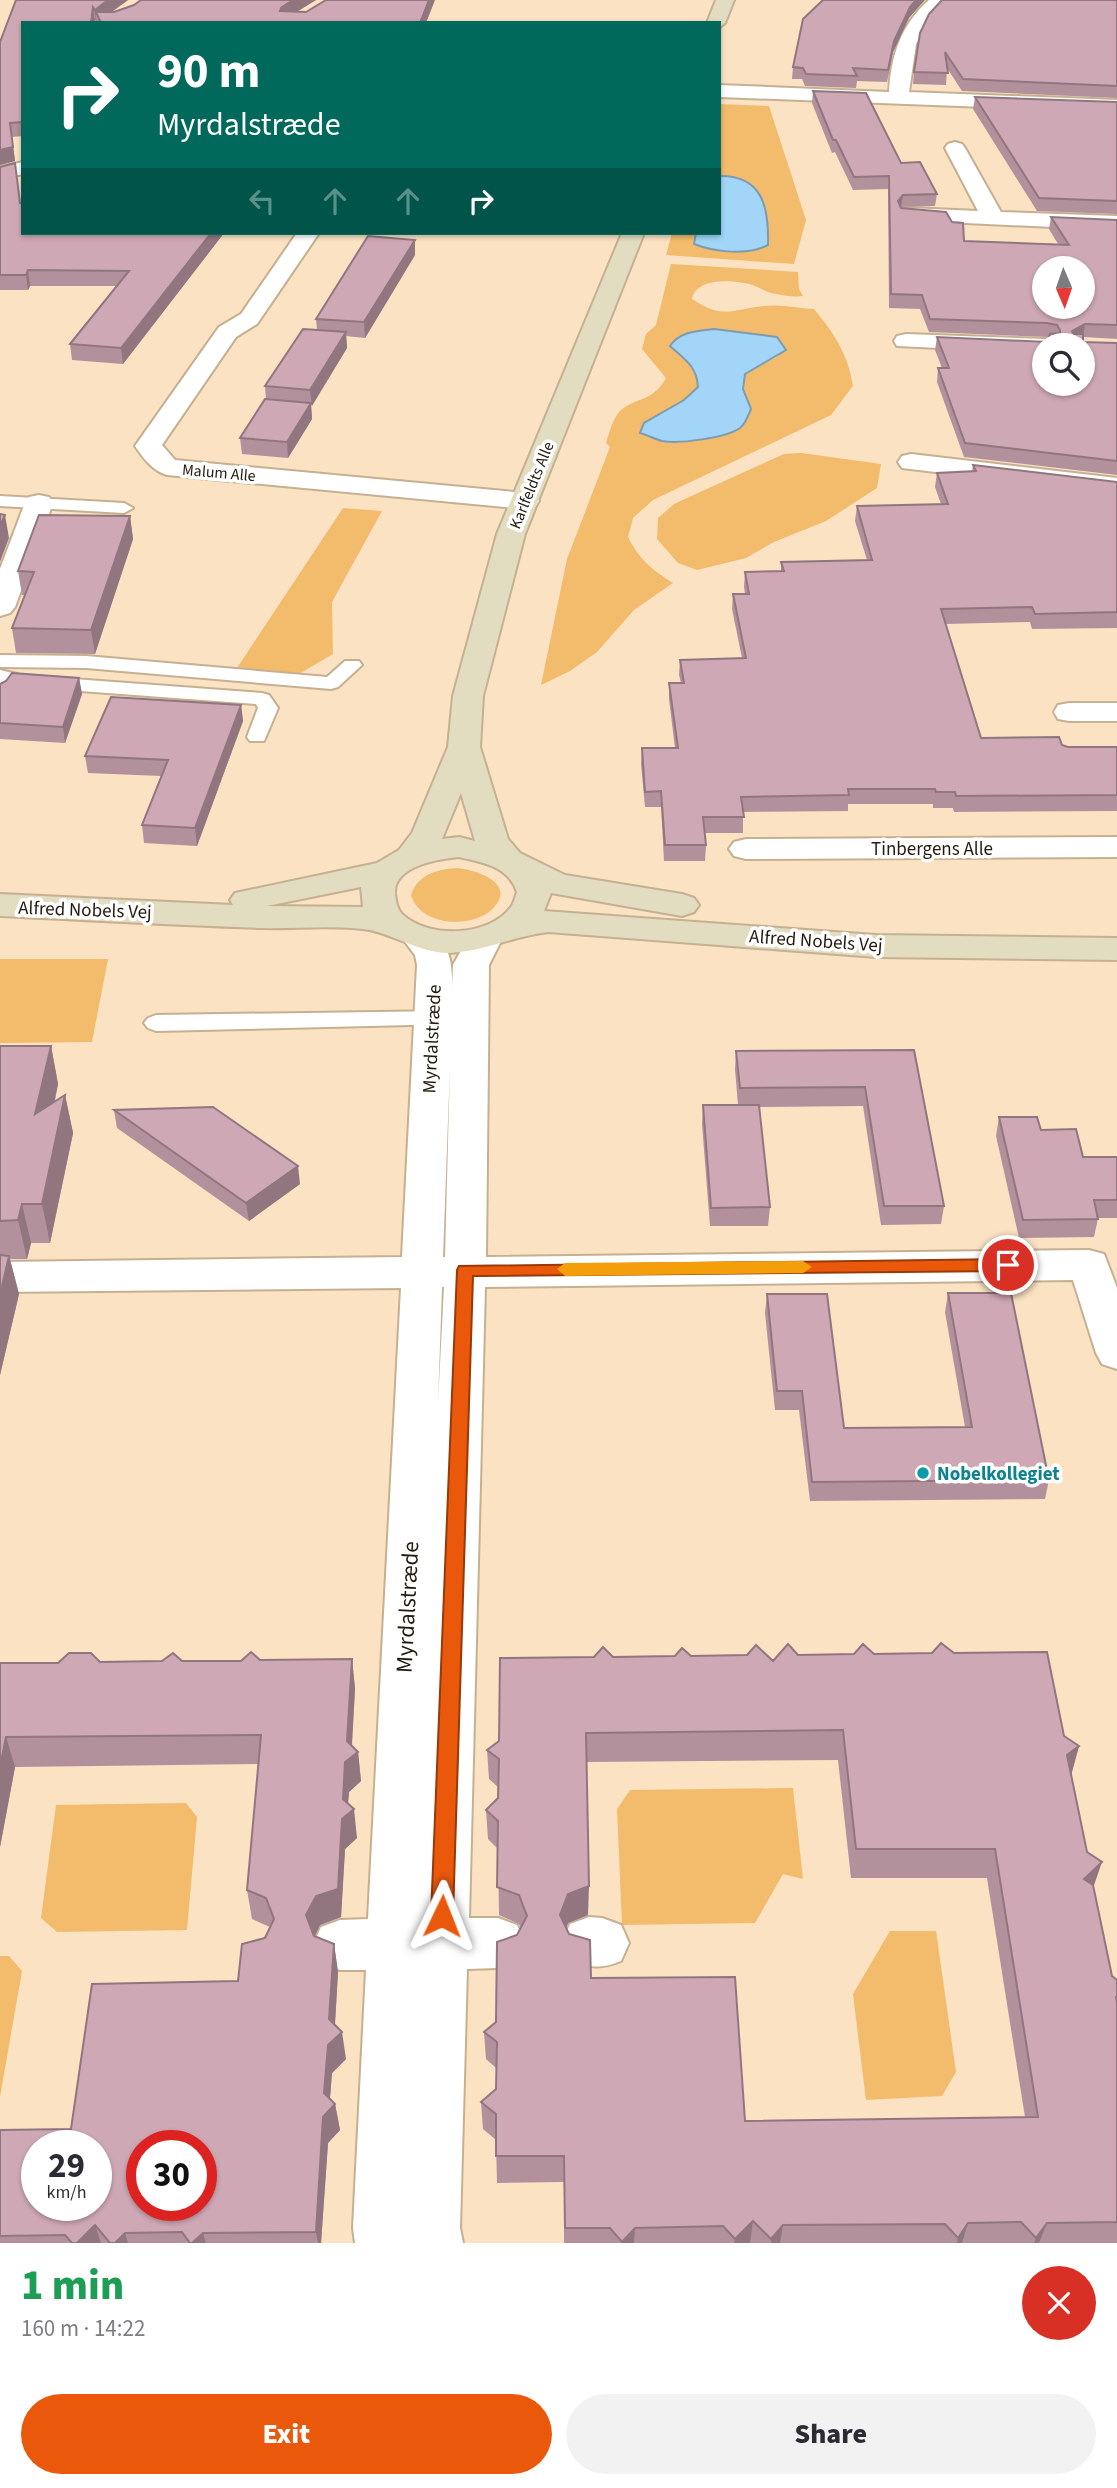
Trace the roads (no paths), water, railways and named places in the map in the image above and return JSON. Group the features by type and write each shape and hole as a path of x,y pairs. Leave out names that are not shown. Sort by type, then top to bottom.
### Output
{"street":[{"path":"717,21 725,0"},
{"path":"899,98 902,55 909,34 939,0"},
{"path":"721,91 1117,106"},
{"path":"955,148 993,218"},
{"path":"0,173 21,168"},
{"path":"910,215 1117,223"},
{"name":"Malum Alle","path":"307,235 248,319 227,332 148,446 167,467 525,500"},
{"name":"Karlfeldts Alle","path":"400,863 428,835 464,747 468,696 511,534 632,235"},
{"path":"906,340 1032,345"},
{"path":"911,461 1117,486"},
{"path":"0,607 39,503"},
{"path":"1069,712 1117,712"},
{"name":"Karlfeldts Alle","path":"464,747 492,841 514,862"},
{"name":"Tinbergens Alle","path":"746,849 1117,847"},
{"path":"434,849 483,849 514,862 533,882 535,897 529,911 500,932 440,942 406,931 381,912 377,898 379,884 400,863 434,849"},
{"name":"Alfred Nobels Vej","path":"514,862 556,884 641,900 795,916 967,925 1117,925"},
{"name":"Alfred Nobels Vej","path":"171,912 300,890 400,863"},
{"name":"Alfred Nobels Vej","path":"0,905 363,918 406,931"},
{"name":"Alfred Nobels Vej","path":"500,932 548,921 876,946 1117,949"},
{"name":"Myrdalstræde","path":"385,2243 382,2228 417,1944 450,1019 432,954 406,931"},
{"name":"Myrdalstræde","path":"450,1019 471,965 500,932"},
{"path":"0,1277 443,1270 1089,1265 1117,1353"},
{"path":"340,1945 498,1943"},
{"name":"Myrdalstræde","path":"417,1944 430,2228 433,2243"}],"lane":[{"path":"0,501 124,508"},
{"path":"2,678 86,662 331,682 352,665"},
{"path":"2,678 262,699 268,708 257,737"},
{"path":"156,1023 450,1019"}],"water":[{"path":"721,176 734,177 754,188 765,207 768,245 751,251 731,252 694,244 696,235 721,235"},
{"path":"714,329 777,337 786,350 745,374 743,389 751,409 744,424 724,435 690,441 662,441 640,433 644,423 684,400 698,387 692,368 670,346 684,335"}],"place":[{"name":"Nobelkollegiet","path":"923,1473"}]}
